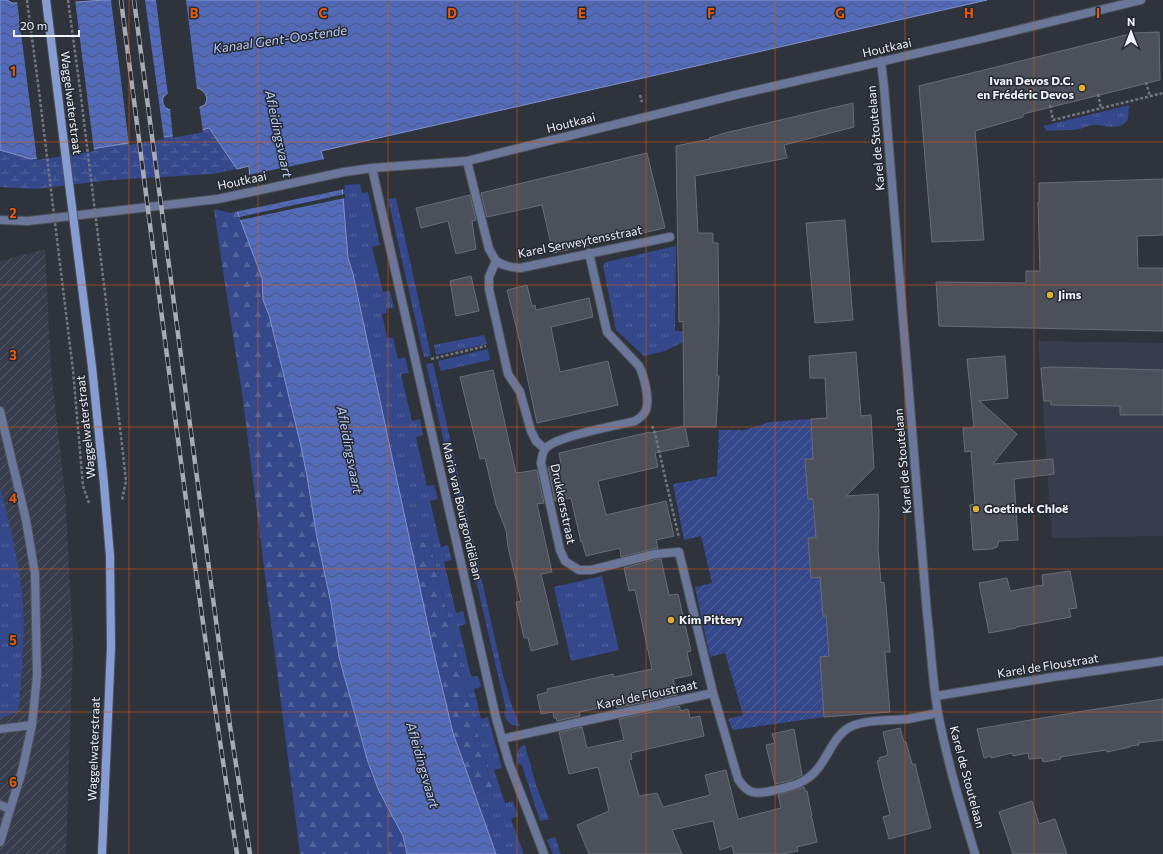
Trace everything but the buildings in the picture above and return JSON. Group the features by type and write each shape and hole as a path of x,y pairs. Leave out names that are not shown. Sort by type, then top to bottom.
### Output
{"main road":[{"name":"Waggelwaterstraat","path":"46,0 84,295 110,556 111,647 102,854"}],"street":[{"name":"Houtkaai","path":"0,220 36,220 162,206 235,196 344,172 372,168 467,161 735,95 984,38 1141,0"},
{"name":"Karel de Stoutelaan","path":"881,61 927,613 938,713 952,780 975,854"},
{"path":"467,161 489,249 496,261 489,277 489,288 508,374 520,392 530,432 536,441 545,448"},
{"name":"Maria van Bourgondiëlaan","path":"372,168 502,740 525,806 544,854"},
{"name":"Karel Serweytensstraat","path":"496,261 510,268 520,268 670,237"},
{"path":"589,253 607,332 642,371 648,404 646,411"},
{"path":"0,411 26,520 35,574 38,676 32,725 22,771 0,842"},
{"name":"Drukkersstraat","path":"646,411 642,417 635,421 558,440 545,448 541,463 560,550 565,561 579,570 591,570 655,554 679,552"},
{"path":"679,552 713,693"},
{"name":"Karel de Floustraat","path":"936,696 1163,661"},
{"name":"Karel de Floustraat","path":"502,740 713,693 738,779 743,787 751,793 762,794 798,785 819,768 826,754 843,731 851,726 861,723 910,718 938,713"},
{"path":"0,729 32,725"},
{"path":"0,805 10,809"}],"path":[{"path":"27,0 74,370 83,486 91,507"},
{"path":"68,0 105,293 126,481 121,504"},
{"path":"1146,82 1150,96"},
{"path":"1050,105 1053,120 1163,93"},
{"path":"1098,94 1102,108"},
{"path":"416,362 501,343"},
{"path":"646,411 655,433 679,540 679,552"}],"shaded area":[{"path":"45,249 51,370 65,493 73,643 66,854 0,854 0,261"},
{"path":"1038,341 1163,343 1163,536 1052,538"}],"green space":[{"path":"1130,105 1127,121 1122,125 1115,127 1093,125 1075,130 1047,131 1043,126"},
{"path":"209,128 237,169 213,174 111,180 36,189 0,187 0,150 31,159 189,133"},
{"path":"360,184 362,193 368,192 380,245 372,247 383,292 390,291 394,308 386,309 387,313 382,314 387,338 393,337 398,359 405,357 409,373 401,374 412,421 420,419 423,435 416,437 427,486 434,485 438,499 430,501 441,547 448,545 452,560 444,562 456,613 463,611 466,624 459,626 471,677 478,676 481,687 474,689 481,719 488,717 502,768 494,770 505,803 513,801 518,816 511,819 524,854 496,854 475,794 493,790 465,689 429,540 410,546 353,274 348,258 342,185"},
{"path":"396,198 431,356 424,357 388,199"},
{"path":"214,209 231,213 237,211 262,278 263,300 269,315 307,476 317,538 331,603 339,657 368,762 379,791 403,836 407,854 300,854 242,393"},
{"path":"676,246 675,331 718,332 685,341 665,351 644,356 616,330 603,266 606,262"},
{"path":"484,335 487,344 436,355 434,345"},
{"path":"488,349 490,360 441,371 438,361"},
{"path":"433,363 503,675 512,706 520,726 514,726 509,723 504,713 506,710 426,364"},
{"path":"811,419 813,459 805,459 808,499 813,499 816,538 808,539 811,577 820,577 823,616 826,616 829,656 820,657 824,717 733,730 728,719 743,715 725,653 710,657 695,587 712,583 701,536 684,540 673,484 717,476 719,430 745,430 770,422"},
{"path":"0,489 18,566 22,592 24,637 18,712 0,718"},
{"path":"429,540 465,689 493,790 475,794 453,733 410,546"},
{"path":"602,576 619,650 571,661 554,587"},
{"path":"525,745 536,785 549,819 540,821 522,765 518,764 518,750"},
{"path":"555,837 561,854 553,854 547,840"}],"water":[{"path":"0,0 7,0 12,3 64,3 103,0 987,0 321,151 327,171 342,185 348,258 353,274 433,649 453,733 496,854 407,854 403,836 379,791 368,762 339,657 331,603 317,538 307,476 269,315 263,300 262,278 237,211 250,179 249,166 237,169 209,128 189,133 31,159 0,150","holes":["196,88 202,90 207,98 207,101 203,106 175,110 167,109 164,106 163,97 170,91"]}],"pier":[{"path":"75,0 94,151 37,160 17,1"},
{"path":"111,0 145,0 164,139 129,145"},
{"path":"156,0 186,0 197,90 171,93 168,95"},
{"path":"199,105 203,132 173,138 170,108"},
{"path":"325,159 328,170 344,184 345,189 235,212 248,179 248,175"},
{"path":"345,194 345,198 240,220 239,217"}],"railway":[{"path":"121,0 162,321 237,854"},
{"path":"134,0 230,726 250,854"}],"place":[{"name":"Ivan Devos D.C. en Frédéric Devos","path":"1082,88"},
{"name":"Jims","path":"1050,295"},
{"name":"Goetinck Chloë","path":"976,509"},
{"name":"Kim Pittery","path":"671,620"}],"water label":[{"name":"Kanaal Gent-Oostende","path":"280,39"},
{"name":"Afleidingsvaart","path":"279,134"},
{"name":"Afleidingsvaart","path":"350,450"},
{"name":"Afleidingsvaart","path":"423,765"}]}
